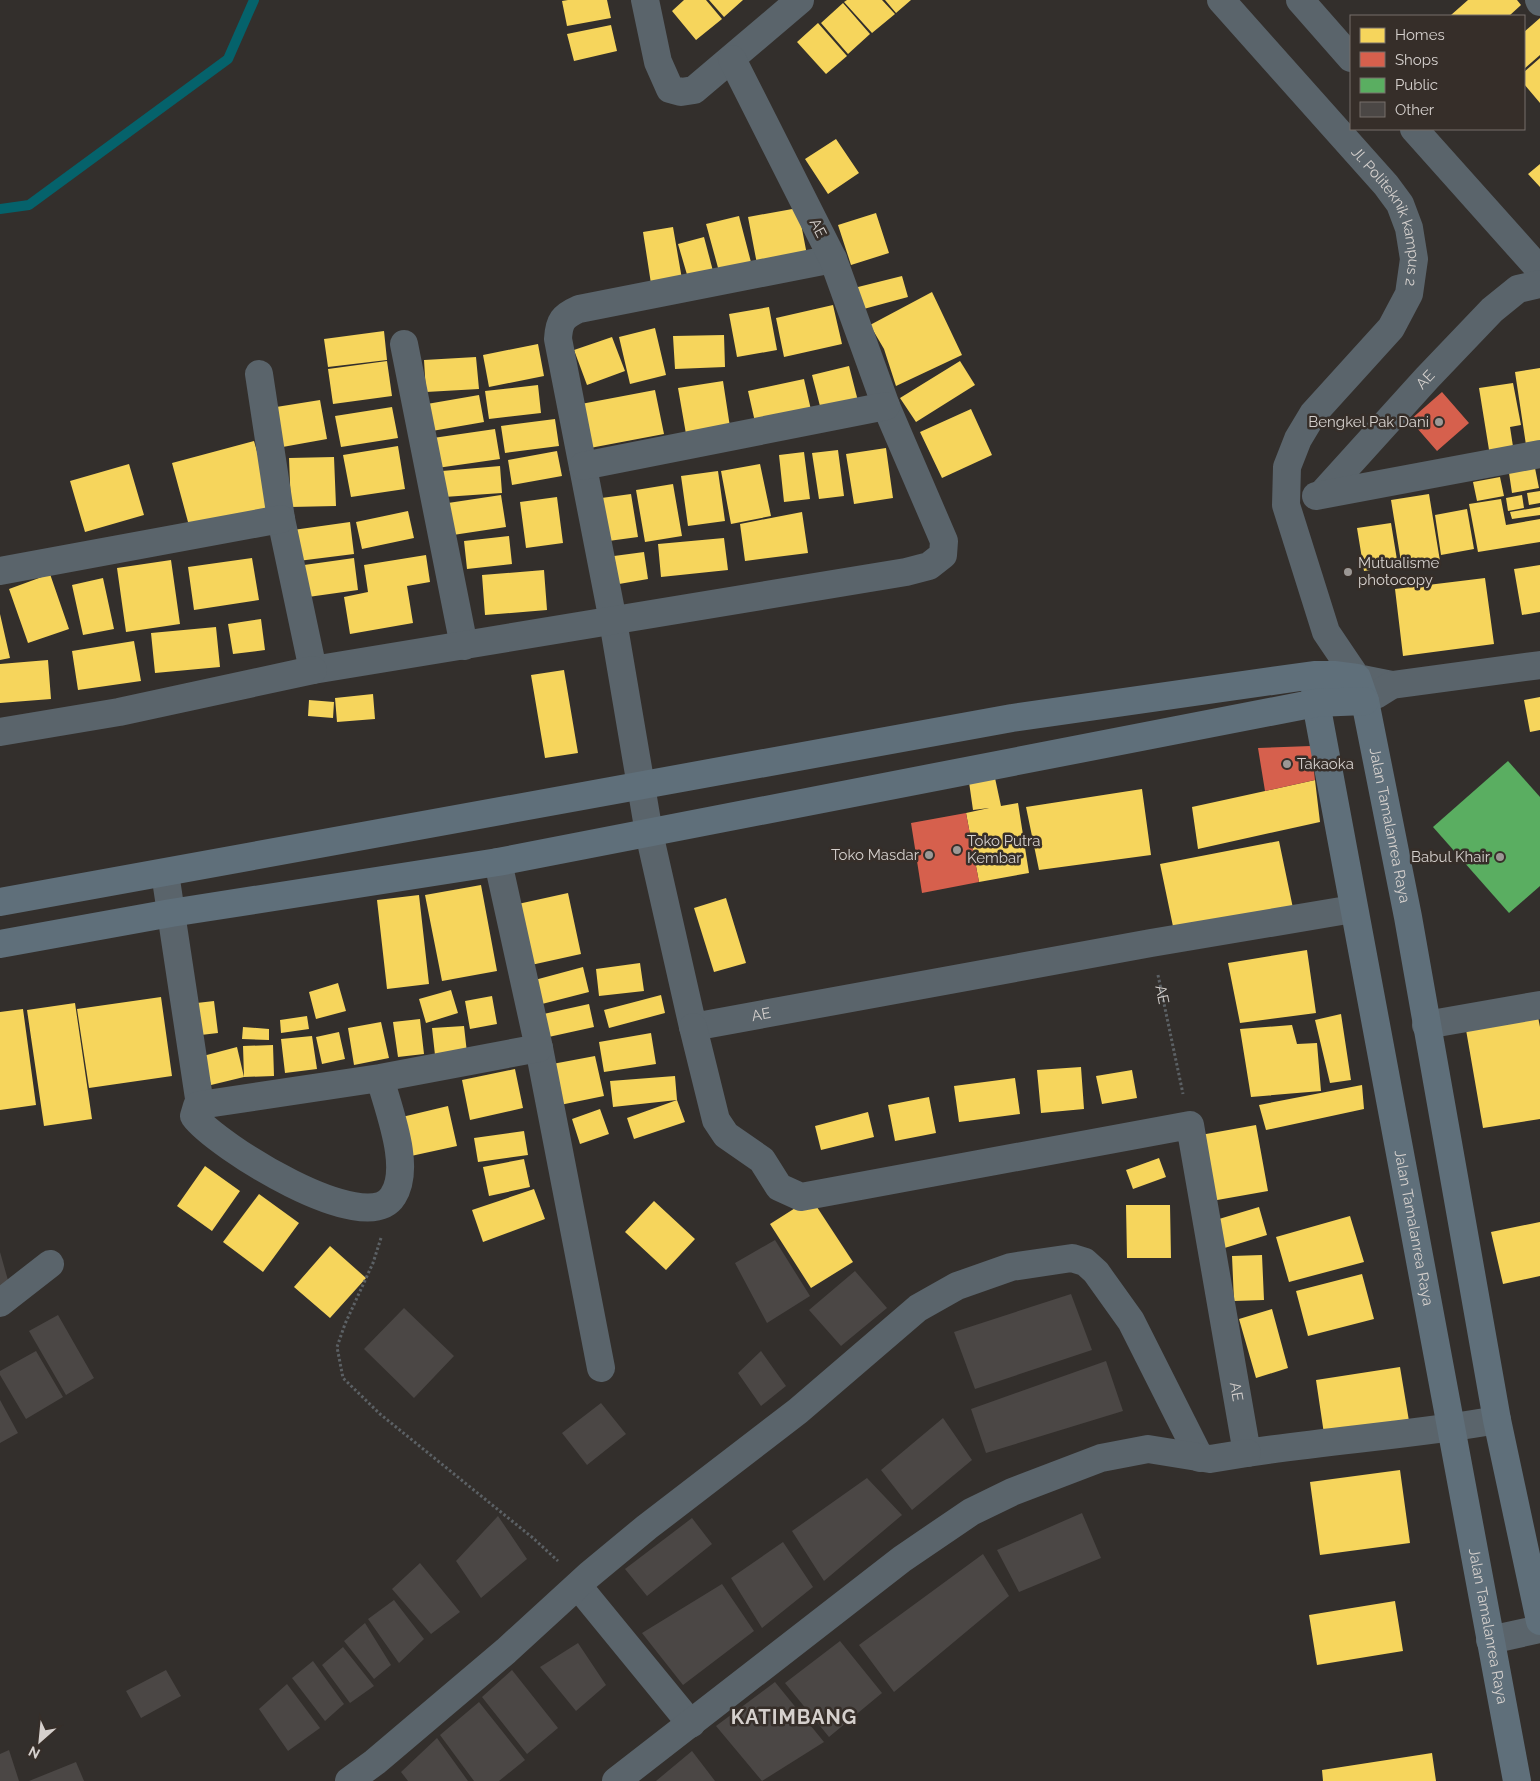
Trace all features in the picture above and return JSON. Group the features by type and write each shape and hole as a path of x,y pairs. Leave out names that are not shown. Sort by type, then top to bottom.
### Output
{"main road":[{"path":"0,902 1012,718 1314,675 1334,675 1361,690"},
{"name":"Jalan Tamalanrea Raya","path":"1314,675 1316,704 1353,909 1517,1781"},
{"path":"0,944 171,913 498,862 1316,704 1361,690"},
{"name":"Jalan Tamalanrea Raya","path":"1361,690 1426,1026 1497,1420 1540,1622"}],"street":[{"path":"645,0 658,62 670,89 681,92 694,90 800,0"},
{"name":"Jl. Politeknik kampus 2","path":"1221,0 1386,185 1400,204 1406,220 1414,259 1409,294 1391,328 1313,414 1298,439 1287,467 1286,505 1326,632 1361,690"},
{"path":"1300,0 1350,57"},
{"name":"AE","path":"613,622 906,572 929,566 943,555 944,541 886,406 833,259 732,59"},
{"path":"1415,130 1540,270"},
{"path":"833,259 608,302 579,309 565,315 559,324 558,339 613,622 649,833 716,1120 726,1135 762,1160 779,1187 801,1197 1190,1125"},
{"name":"AE","path":"1322,494 1427,378 1492,310 1518,289 1540,284"},
{"path":"404,344 464,646"},
{"path":"259,374 280,519 313,670"},
{"path":"583,466 886,406"},
{"path":"1286,505 1322,494 1540,454"},
{"path":"0,571 280,519"},
{"path":"0,732 119,712 313,670 613,622"},
{"path":"1314,675 1326,632"},
{"path":"1361,690 1540,665"},
{"path":"498,862 540,1048 602,1368"},
{"path":"165,873 200,1105"},
{"path":"1151,943 1353,909"},
{"name":"AE","path":"693,1028 1151,943"},
{"path":"1426,1026 1540,1005"},
{"path":"380,1078 401,1159 399,1179 393,1197 380,1206 365,1208 324,1200 279,1178 206,1129 194,1116 195,1109 200,1105 380,1078 540,1048"},
{"name":"AE","path":"1190,1125 1247,1453"},
{"path":"349,1781 375,1762 506,1651 647,1527 798,1411 918,1308 957,1286 1011,1267 1072,1258 1086,1262 1096,1272 1131,1321 1200,1458"},
{"path":"0,1304 50,1264"},
{"path":"616,1781 902,1559 971,1512 1012,1492 1101,1458 1148,1449 1200,1458 1220,1458 1327,1441 1452,1428 1497,1420"},
{"path":"578,1586 691,1724"},
{"path":"1490,1640 1540,1629"}],"path":[{"name":"AE","path":"1151,943 1190,1125"},
{"path":"393,1197 373,1263 345,1324 337,1348 343,1378 380,1414 554,1556 578,1586"}],"building: Homes":[{"path":"607,0 611,18 567,26 562,1"},
{"path":"684,0 706,0 722,19 696,40 672,11"},
{"path":"709,0 743,0 724,17"},
{"path":"847,0 882,0 895,14 872,33 844,2"},
{"path":"885,0 911,0 896,13"},
{"path":"1468,0 1517,0 1521,5 1510,15 1451,15"},
{"path":"843,3 870,34 848,54 821,23"},
{"path":"1540,18 1540,55 1525,68 1525,31"},
{"path":"818,23 847,56 826,74 797,42"},
{"path":"611,25 617,51 574,61 567,34"},
{"path":"1540,58 1540,103 1525,85 1525,71"},
{"path":"836,139 859,173 828,194 805,159"},
{"path":"1540,164 1540,187 1528,174"},
{"path":"798,208 807,255 757,264 748,217"},
{"path":"876,213 889,253 851,265 838,225"},
{"path":"739,216 752,266 720,275 706,224"},
{"path":"673,227 683,285 652,290 643,232"},
{"path":"704,237 713,271 688,278 678,244"},
{"path":"902,276 908,297 860,310 854,288"},
{"path":"932,292 962,355 896,386 884,349 870,325"},
{"path":"833,305 842,344 784,357 776,318"},
{"path":"769,307 777,350 737,357 729,314"},
{"path":"655,328 666,375 630,384 619,337"},
{"path":"384,331 387,360 328,367 324,339"},
{"path":"724,335 725,367 675,369 673,336"},
{"path":"612,337 625,371 587,385 574,350"},
{"path":"538,344 544,376 489,387 483,355"},
{"path":"476,357 479,389 426,392 424,360"},
{"path":"387,361 392,396 333,404 328,369"},
{"path":"960,361 975,385 916,422 900,398"},
{"path":"849,366 858,401 821,410 812,375"},
{"path":"1540,368 1540,443 1526,445 1515,372"},
{"path":"804,379 811,410 755,422 748,391"},
{"path":"723,381 730,427 686,434 678,388"},
{"path":"1513,383 1521,425 1510,427 1514,453 1490,456 1479,388"},
{"path":"538,385 541,413 489,419 485,391"},
{"path":"655,390 664,434 590,448 581,404"},
{"path":"479,395 484,422 432,431 427,404"},
{"path":"320,400 327,439 277,448 270,408"},
{"path":"392,407 398,438 341,447 335,416"},
{"path":"971,409 992,455 942,478 920,432"},
{"path":"555,419 559,446 505,453 501,426"},
{"path":"495,429 500,459 437,468 433,438"},
{"path":"254,441 274,511 191,533 172,463"},
{"path":"398,446 405,489 351,497 343,455"},
{"path":"886,448 893,498 854,504 846,454"},
{"path":"838,450 844,496 819,499 812,453"},
{"path":"557,451 562,476 512,485 508,460"},
{"path":"804,452 810,499 784,502 779,455"},
{"path":"334,457 336,506 291,507 289,458"},
{"path":"129,464 144,515 85,532 70,481"},
{"path":"760,464 771,516 731,524 721,471"},
{"path":"500,466 502,493 444,497 442,471"},
{"path":"1535,468 1539,488 1512,493 1509,473"},
{"path":"718,471 725,521 688,526 681,476"},
{"path":"1500,477 1504,496 1477,501 1473,482"},
{"path":"673,484 682,536 645,542 636,490"},
{"path":"1540,491 1540,503 1529,505 1527,493"},
{"path":"631,494 638,537 601,542 594,499"},
{"path":"1429,494 1440,561 1402,568 1391,500"},
{"path":"501,495 506,527 453,535 448,503"},
{"path":"1522,495 1524,508 1508,511 1506,498"},
{"path":"557,497 563,543 526,548 520,502"},
{"path":"1501,499 1506,525 1540,519 1540,542 1478,552 1469,504"},
{"path":"1540,507 1540,515 1512,519 1510,512"},
{"path":"1467,509 1474,549 1441,555 1435,515"},
{"path":"408,511 414,538 362,549 356,522"},
{"path":"802,512 808,553 745,561 740,524"},
{"path":"350,522 354,554 298,561 293,530"},
{"path":"1391,523 1398,566 1364,571 1357,528"},
{"path":"509,536 512,564 467,569 464,541"},
{"path":"724,538 728,570 661,577 658,544"},
{"path":"644,552 648,579 619,584 614,556"},
{"path":"426,555 430,582 407,586 413,623 350,634 344,597 368,592 364,565"},
{"path":"252,558 259,600 194,610 188,567"},
{"path":"354,558 358,590 301,598 297,566"},
{"path":"171,560 180,624 126,632 117,568"},
{"path":"1540,565 1540,612 1522,615 1514,569"},
{"path":"544,570 547,610 485,615 482,575"},
{"path":"50,574 69,629 28,643 9,589"},
{"path":"103,578 114,629 83,635 72,585"},
{"path":"1485,578 1494,644 1403,656 1395,589"},
{"path":"0,614 10,658 0,660"},
{"path":"261,619 265,650 233,654 228,624"},
{"path":"216,627 220,667 155,673 151,633"},
{"path":"134,641 141,681 78,690 72,651"},
{"path":"48,660 51,699 0,703 0,664"},
{"path":"564,670 578,753 545,758 531,675"},
{"path":"373,694 375,719 337,722 335,698"},
{"path":"1540,697 1540,730 1530,732 1524,700"},
{"path":"309,700 334,702 333,718 308,716"},
{"path":"995,778 1001,806 1018,803 1029,873 979,882 966,813 989,808 973,810 969,782"},
{"path":"1315,780 1320,822 1198,849 1192,807"},
{"path":"1142,789 1151,855 1039,870 1026,807"},
{"path":"1279,841 1294,913 1175,936 1160,864"},
{"path":"481,885 497,971 442,981 425,895"},
{"path":"568,893 581,954 531,965 518,904"},
{"path":"419,895 429,984 387,989 377,900"},
{"path":"726,898 746,963 714,972 694,908"},
{"path":"1307,950 1316,1013 1240,1023 1228,963"},
{"path":"640,963 644,991 599,996 596,969"},
{"path":"583,967 589,992 538,1005 531,981"},
{"path":"338,983 346,1011 316,1019 309,992"},
{"path":"451,990 458,1013 426,1023 419,999"},
{"path":"661,995 665,1013 609,1028 604,1010"},
{"path":"492,996 497,1024 470,1029 465,1001"},
{"path":"161,997 172,1076 89,1088 77,1009"},
{"path":"214,1001 218,1033 192,1036 188,1004"},
{"path":"75,1003 92,1119 44,1126 27,1010"},
{"path":"589,1004 594,1027 544,1038 539,1015"},
{"path":"23,1009 36,1105 0,1110 0,1012"},
{"path":"1537,1012 1540,1027 1540,1119 1483,1128 1465,1024"},
{"path":"1341,1014 1351,1080 1330,1083 1315,1020"},
{"path":"307,1016 309,1029 281,1033 280,1020"},
{"path":"420,1019 424,1054 398,1057 393,1022"},
{"path":"381,1022 389,1058 354,1065 348,1028"},
{"path":"1292,1025 1297,1044 1317,1043 1321,1091 1251,1097 1240,1029"},
{"path":"464,1026 467,1053 435,1055 432,1028"},
{"path":"243,1027 269,1029 269,1040 242,1039"},
{"path":"339,1032 345,1059 322,1064 316,1037"},
{"path":"651,1033 656,1064 604,1072 599,1042"},
{"path":"312,1036 317,1069 285,1073 281,1039"},
{"path":"273,1045 274,1076 244,1077 243,1046"},
{"path":"237,1047 244,1077 211,1085 203,1056"},
{"path":"595,1056 604,1096 555,1106 547,1065"},
{"path":"1081,1067 1084,1109 1041,1113 1037,1070"},
{"path":"515,1069 523,1108 470,1120 462,1080"},
{"path":"1132,1070 1137,1098 1102,1104 1096,1076"},
{"path":"675,1076 677,1100 613,1107 610,1081"},
{"path":"1015,1078 1020,1114 959,1122 954,1086"},
{"path":"1362,1085 1364,1109 1266,1130 1259,1105"},
{"path":"929,1097 936,1133 895,1141 888,1105"},
{"path":"677,1100 685,1122 634,1139 627,1118"},
{"path":"448,1106 457,1146 411,1156 402,1117"},
{"path":"600,1109 609,1134 580,1144 572,1119"},
{"path":"868,1112 874,1137 821,1150 815,1126"},
{"path":"1256,1125 1268,1191 1206,1202 1195,1136"},
{"path":"524,1131 528,1155 478,1162 474,1138"},
{"path":"1159,1158 1166,1177 1133,1189 1126,1170"},
{"path":"524,1159 530,1187 489,1196 483,1167"},
{"path":"205,1166 240,1191 212,1231 177,1206"},
{"path":"534,1189 545,1219 483,1242 472,1210"},
{"path":"259,1194 299,1223 263,1272 223,1242"},
{"path":"811,1198 853,1262 811,1288 770,1224"},
{"path":"654,1201 695,1239 666,1270 625,1232"},
{"path":"1126,1205 1170,1205 1171,1258 1127,1258"},
{"path":"1259,1207 1267,1235 1218,1250 1209,1222"},
{"path":"1350,1216 1364,1262 1289,1282 1276,1237"},
{"path":"1540,1222 1540,1276 1503,1284 1491,1232"},
{"path":"330,1246 366,1278 330,1318 294,1287"},
{"path":"1262,1255 1264,1300 1234,1301 1232,1256"},
{"path":"1362,1274 1374,1319 1308,1336 1296,1291"},
{"path":"1272,1309 1288,1368 1256,1378 1239,1319"},
{"path":"1400,1367 1409,1421 1324,1434 1316,1380"},
{"path":"1400,1470 1410,1543 1320,1555 1310,1482"},
{"path":"1395,1601 1403,1651 1317,1665 1309,1615"},
{"path":"1432,1753 1436,1781 1323,1781 1322,1770"}],"building: Shops":[{"name":"Bengkel Pak Dani","path":"1442,392 1469,423 1437,451 1410,420"},
{"name":"Takaoka","path":"1311,746 1315,780 1265,791 1258,748"},
{"path":"966,813 979,882 922,893 911,823"}],"building: Public":[{"name":"Babul Khair","path":"1508,761 1540,797 1540,886 1509,913 1433,827"}],"building: Other":[{"path":"775,1240 810,1296 767,1323 735,1263"},
{"path":"0,1252 11,1291 0,1294"},
{"path":"855,1271 887,1308 841,1346 809,1310"},
{"path":"1071,1294 1092,1350 975,1389 954,1332"},
{"path":"404,1308 454,1356 414,1398 364,1349"},
{"path":"58,1315 94,1378 66,1395 29,1331"},
{"path":"36,1351 63,1397 26,1419 0,1375 0,1371"},
{"path":"761,1351 786,1386 761,1406 738,1373"},
{"path":"1106,1361 1123,1411 986,1453 971,1409"},
{"path":"0,1400 18,1433 0,1443"},
{"path":"601,1403 626,1434 587,1465 562,1433"},
{"path":"943,1418 972,1460 912,1510 881,1470"},
{"path":"867,1478 902,1515 824,1581 792,1531"},
{"path":"1082,1513 1101,1558 1019,1592 997,1550"},
{"path":"498,1516 527,1559 481,1598 456,1561"},
{"path":"692,1518 712,1544 647,1596 625,1569"},
{"path":"783,1542 813,1587 762,1628 731,1578"},
{"path":"983,1554 1009,1596 894,1692 859,1645"},
{"path":"420,1563 460,1612 431,1634 392,1589"},
{"path":"722,1584 754,1631 683,1685 642,1633"},
{"path":"394,1600 424,1639 399,1663 368,1619"},
{"path":"365,1623 391,1665 374,1679 344,1641"},
{"path":"840,1641 882,1693 829,1737 785,1683"},
{"path":"578,1643 606,1685 576,1711 540,1667"},
{"path":"343,1647 374,1686 350,1703 322,1665"},
{"path":"313,1661 344,1704 325,1721 292,1678"},
{"path":"166,1670 181,1696 141,1718 126,1691"},
{"path":"512,1670 558,1728 527,1754 482,1697"},
{"path":"775,1682 824,1742 762,1781 716,1726"},
{"path":"287,1684 320,1728 288,1751 259,1709"},
{"path":"479,1702 525,1760 499,1781 474,1781 440,1735"},
{"path":"437,1738 468,1781 408,1781 401,1772"},
{"path":"9,1750 19,1781 0,1781 0,1754"},
{"path":"692,1751 715,1781 656,1781"},
{"path":"76,1762 84,1781 29,1781"}],"waterway":[{"path":"0,209 29,205 228,59 254,0"}],"place":[{"name":"Bengkel Pak Dani","path":"1439,422"},
{"name":"Mutualisme photocopy","path":"1348,572"},
{"name":"Takaoka","path":"1287,764"},
{"name":"Toko Putra Kembar","path":"957,850"},
{"name":"Toko Masdar","path":"929,855"},
{"name":"Babul Khair","path":"1500,857"}],"district":[{"name":"KATIMBANG","path":"794,1717"}]}
